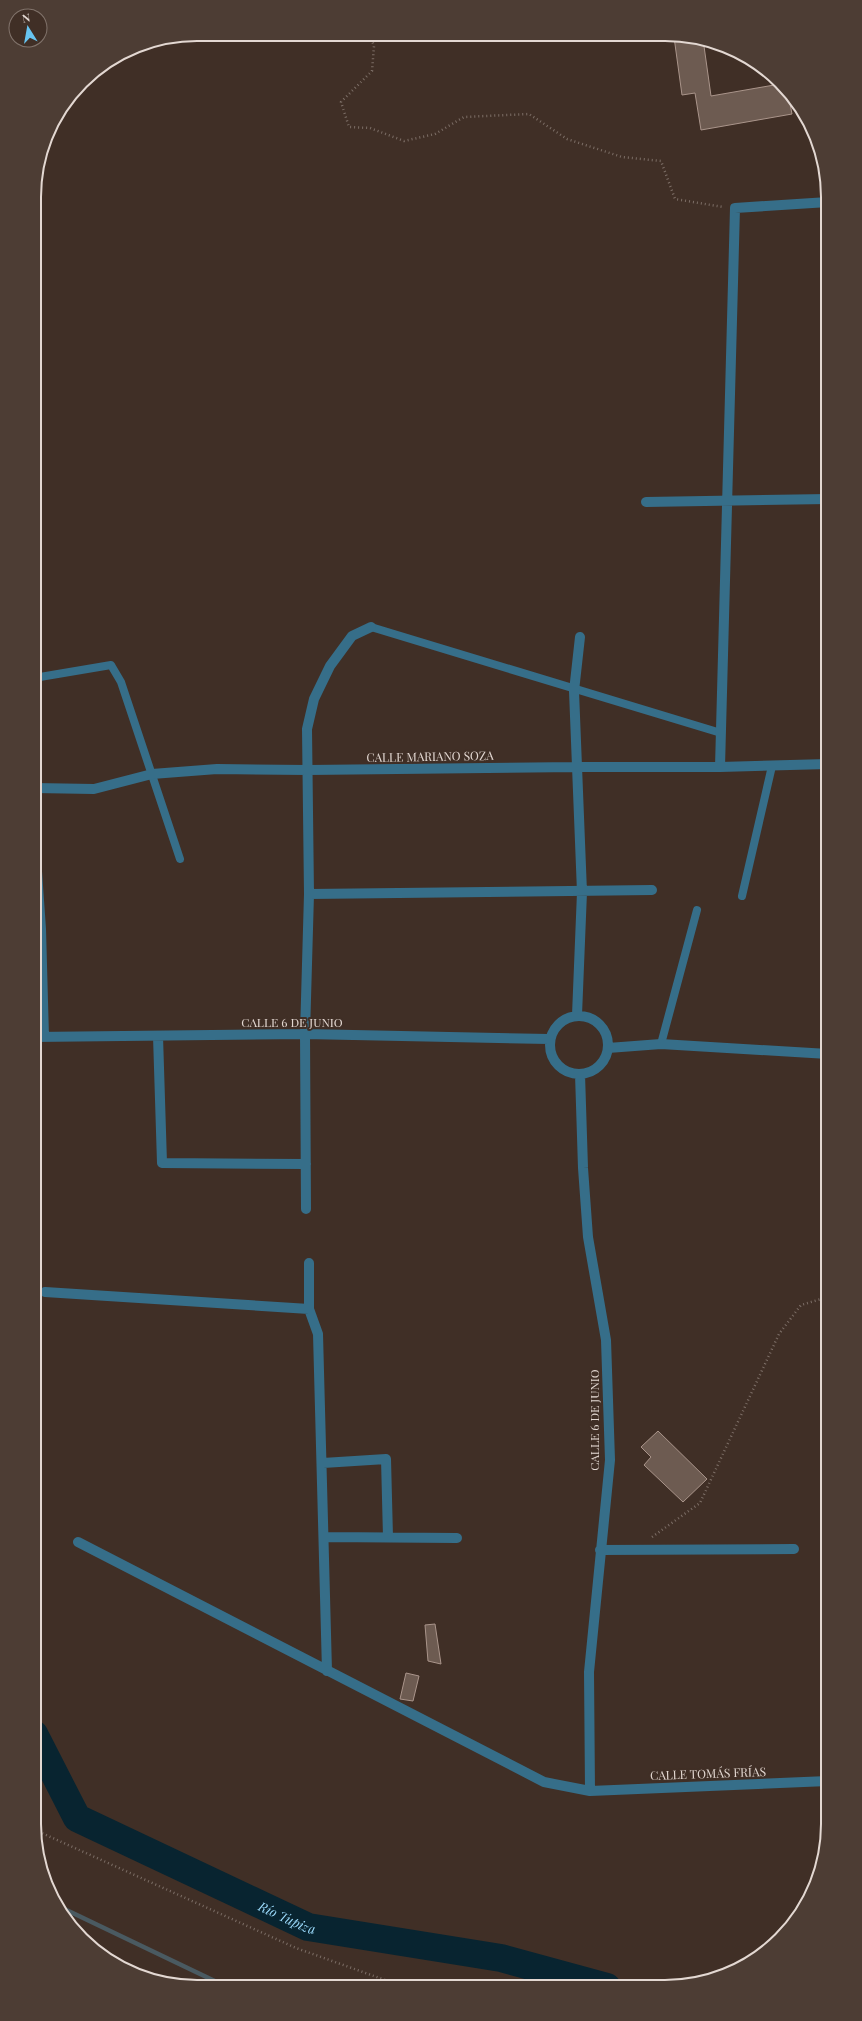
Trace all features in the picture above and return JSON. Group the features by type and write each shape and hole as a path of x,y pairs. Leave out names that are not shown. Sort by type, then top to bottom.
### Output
{"street":[{"path":"720,768 736,208 821,202"},
{"path":"646,502 821,499"},
{"path":"306,1209 305,1034 309,894 307,729 314,699 330,666 352,636 371,627"},
{"path":"577,1015 582,892 574,688 580,637"},
{"name":"CALLE MARIANO SOZA","path":"41,788 94,789 152,774 217,769 308,770 576,766 720,768 821,764"},
{"path":"309,894 652,890"},
{"path":"577,1015 587,1016 604,1028 608,1048 604,1060 596,1069 580,1074 563,1070 556,1064 549,1048 549,1039 559,1022 568,1017 577,1015"},
{"name":"CALLE 6 DE JUNIO","path":"41,1037 305,1034 549,1039"},
{"path":"158,1036 162,1163 306,1164"},
{"path":"608,1048 661,1044 821,1054"},
{"name":"CALLE 6 DE JUNIO","path":"580,1074 583,1168 588,1238 606,1340 610,1460 589,1672 590,1792"},
{"path":"309,1263 309,1309 318,1334 323,1462 327,1671"},
{"path":"45,1292 309,1309"},
{"path":"323,1462 386,1459 388,1538"},
{"path":"324,1537 458,1538"},
{"name":"CALLE TOMÁS FRÍAS","path":"78,1542 544,1782 590,1792 821,1782"},
{"path":"600,1550 794,1550"}],"lane":[{"path":"371,627 721,733"},
{"path":"41,677 111,665 121,682 180,859"},
{"path":"742,896 772,766"},
{"path":"661,1044 697,910"}],"path":[{"path":"372,41 374,46 372,71 340,102 349,127 370,128 404,141 435,134 464,117 529,114 567,139 622,157 661,160 675,200 736,208"},
{"path":"634,1550 700,1503 779,1334 801,1305 821,1298"},
{"path":"41,1833 296,1948 385,1980"}],"building":[{"path":"675,41 704,46 711,96 773,85 790,103 792,114 701,130 695,93 682,95"},
{"path":"658,1431 707,1479 683,1502 644,1465 651,1457 641,1447"},
{"path":"435,1624 441,1664 428,1661 425,1625"},
{"path":"406,1673 419,1676 413,1701 400,1699"}],"waterway":[{"name":"Río Tupiza","path":"41,1748 77,1818 308,1927 501,1958 581,1980"},
{"path":"66,1910 213,1980"}]}
